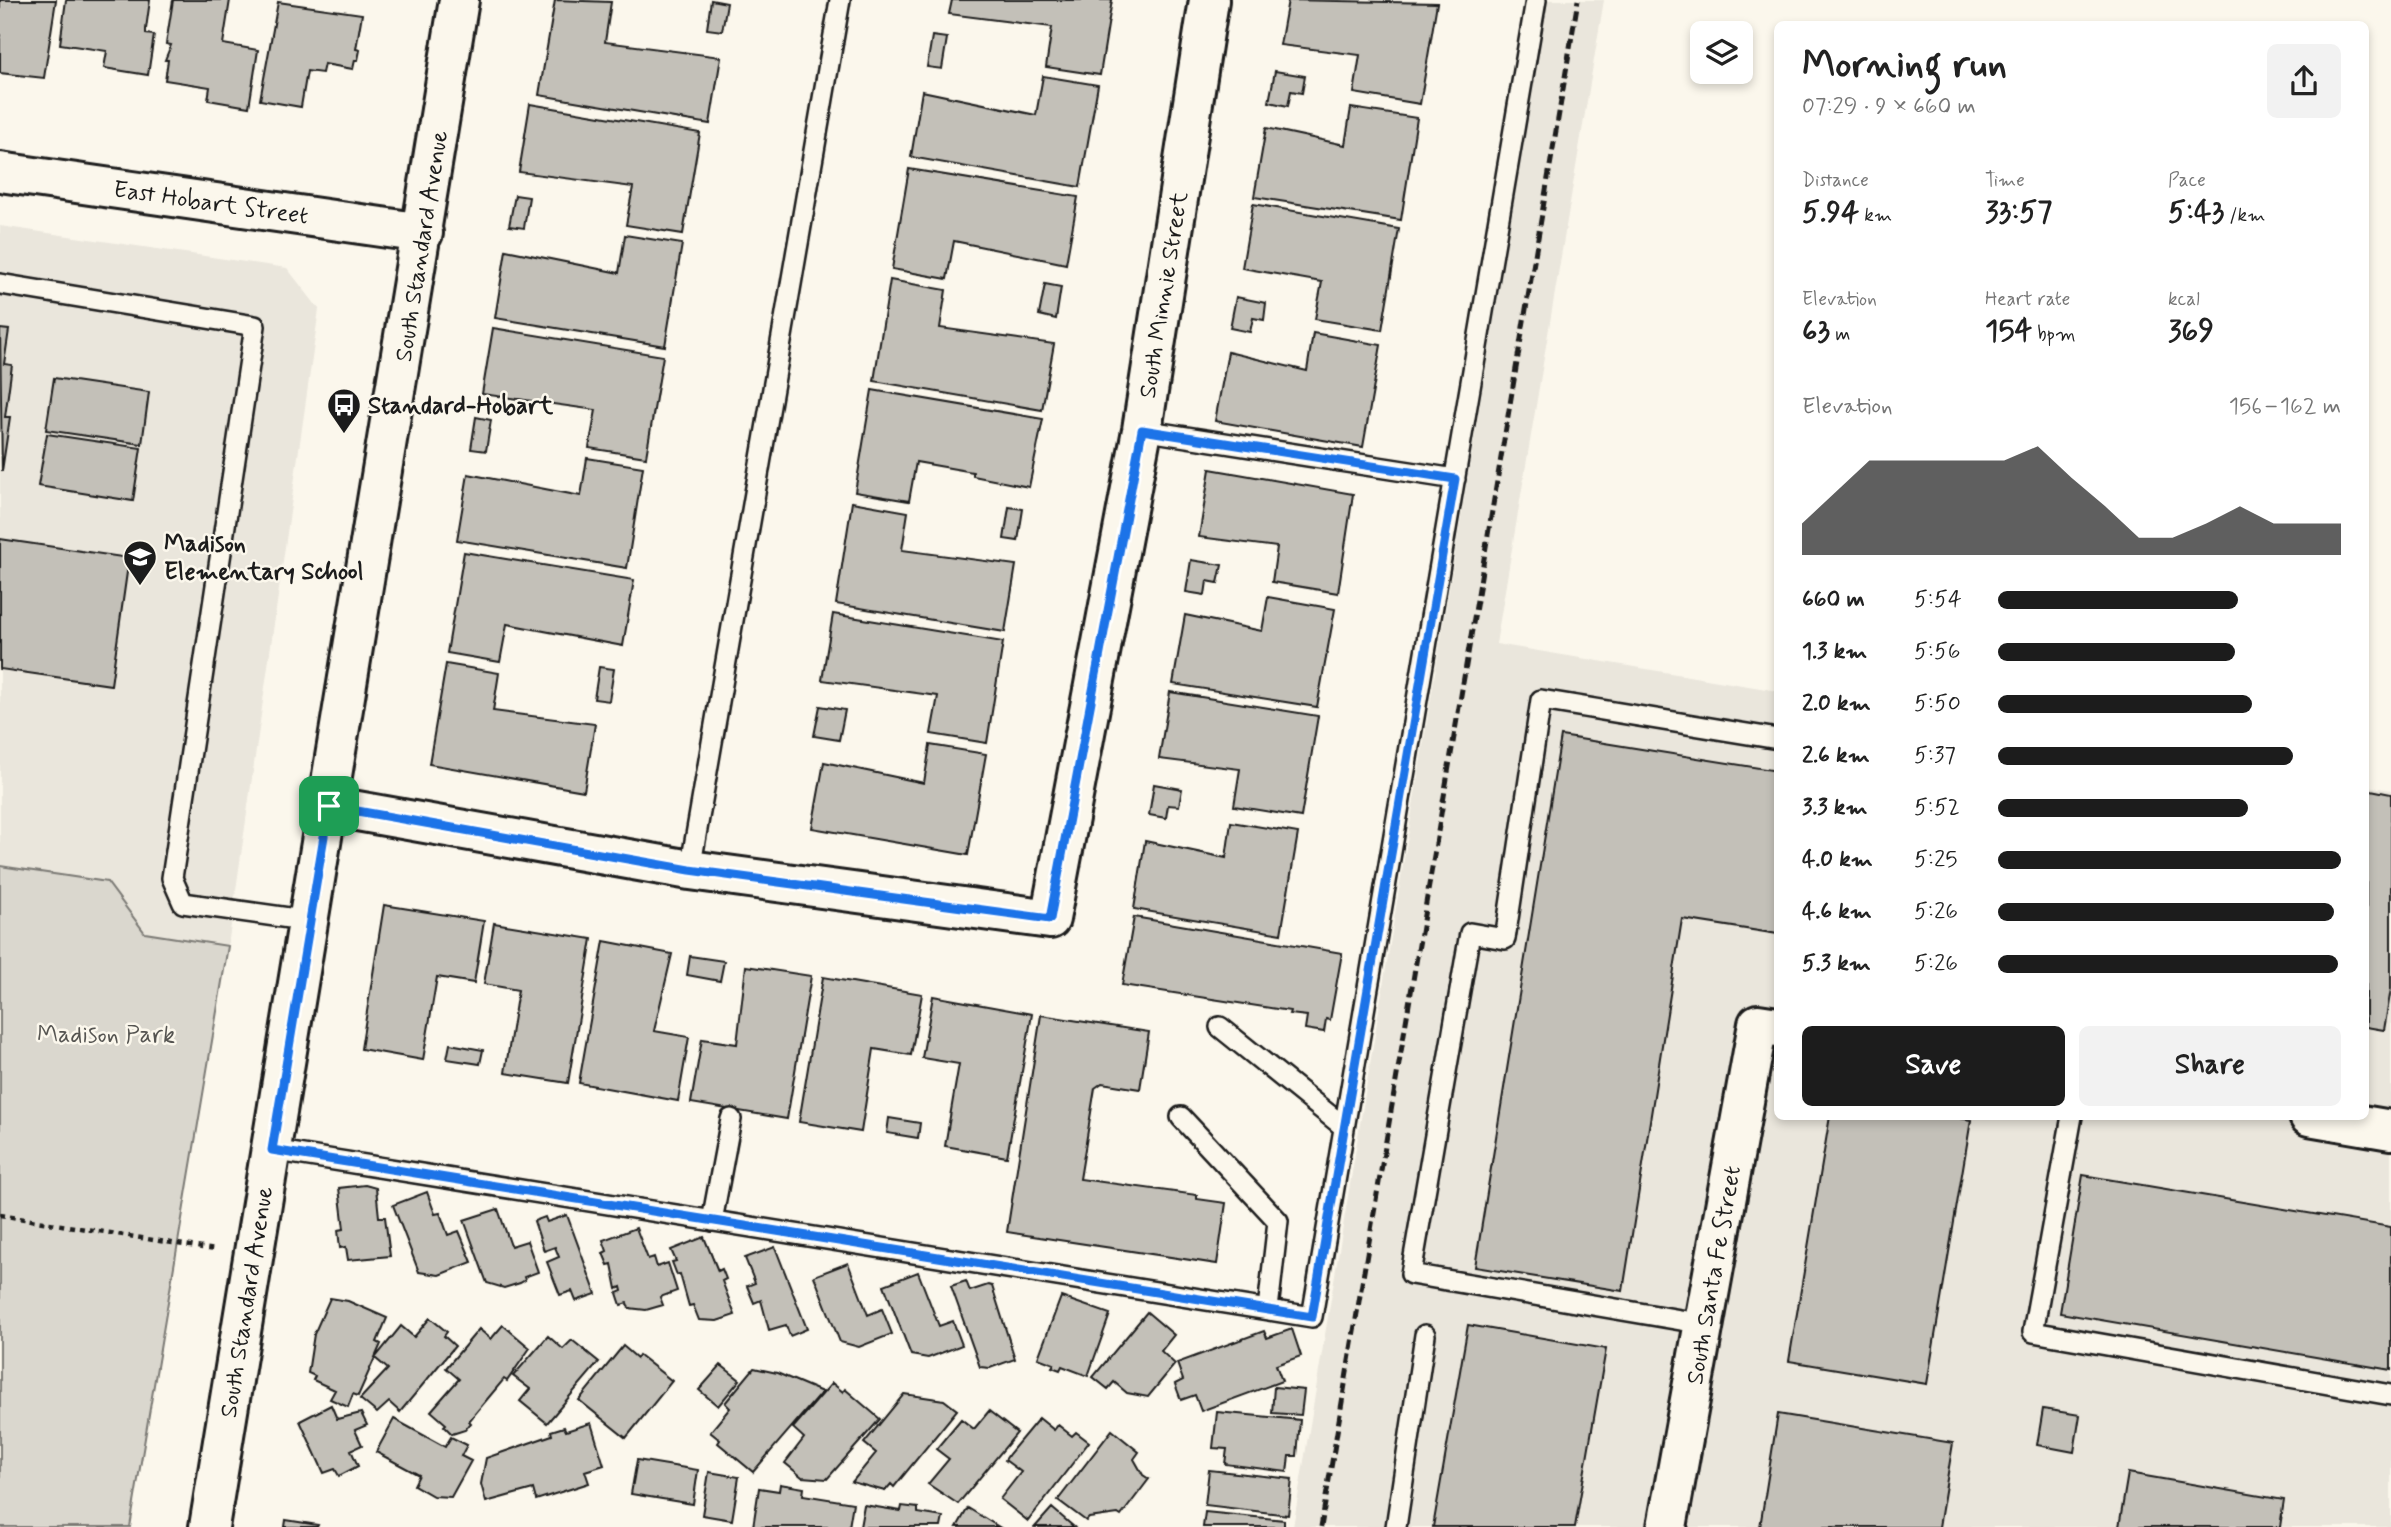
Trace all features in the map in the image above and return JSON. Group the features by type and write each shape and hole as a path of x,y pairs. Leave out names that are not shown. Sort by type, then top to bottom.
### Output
{"street":[{"name":"South Standard Avenue","path":"209,1527 423,233 458,0"},
{"name":"South Minnie Street","path":"690,870 1050,919 1142,430 1209,0"},
{"name":"East Hobart Street","path":"0,172 423,233"},
{"path":"329,806 690,870"},
{"name":"South Santa Fe Street","path":"1667,1527 1704,1324 1768,1025"},
{"path":"2332,1120 2391,1130"}],"lane":[{"path":"690,870 840,0"},
{"path":"272,1150 1312,1317 1536,0"},
{"path":"0,284 255,326 172,878 183,903 310,921"},
{"path":"1142,430 1455,479"},
{"path":"1704,1324 1411,1274 1470,933 1505,939 1541,700 1774,738"},
{"path":"1220,1027 1344,1127"},
{"path":"1181,1117 1278,1221 1268,1309"},
{"path":"712,1221 731,1119"},
{"path":"2071,1120 2033,1332 2391,1395"},
{"path":"1396,1527 1425,1335"}],"path":[{"path":"0,1215 254,1257"}],"shaded area":[{"path":"1547,0 1604,0 1496,644 1774,690 1774,1120 2369,1120 2369,786 2391,790 2391,1527 1293,1527"},
{"name":"Madison Elementary School","path":"0,226 287,268 319,309 228,946 145,933 107,882 0,866"}],"green space":[{"name":"Madison Park","path":"0,866 107,882 145,933 228,946 130,1527 0,1527"}],"building":[{"path":"0,0 56,0 44,78 0,73"},
{"path":"66,0 150,0 146,34 154,35 148,75 104,68 107,51 60,44"},
{"path":"173,0 230,0 223,44 258,50 249,107 208,100 210,87 165,80 168,60 165,60 171,45 166,44"},
{"path":"555,0 611,2 605,42 721,57 710,124 539,95"},
{"path":"711,0 727,3 722,31 707,29"},
{"path":"952,0 1112,0 1100,75 1046,67 1052,27 949,14"},
{"path":"1288,0 1437,3 1420,104 1354,93 1360,55 1280,45"},
{"path":"278,2 362,14 356,49 360,50 353,69 324,64 322,73 307,71 301,107 260,100"},
{"path":"932,36 947,38 942,69 927,67"},
{"path":"1275,71 1305,76 1302,93 1291,91 1288,106 1269,102"},
{"path":"1043,76 1098,85 1080,187 911,157 922,91 1036,115"},
{"path":"530,104 700,133 683,234 626,225 633,187 519,172"},
{"path":"1351,108 1417,118 1401,220 1254,197 1266,128 1345,145"},
{"path":"909,169 1078,197 1066,264 954,241 947,279 892,269"},
{"path":"515,195 529,197 524,228 509,226"},
{"path":"1253,204 1399,229 1382,330 1315,319 1322,282 1242,268"},
{"path":"625,235 682,244 665,346 495,318 506,250 619,273"},
{"path":"890,280 946,290 940,328 1054,344 1042,410 874,381"},
{"path":"1045,284 1061,287 1056,319 1039,315"},
{"path":"1236,297 1266,303 1264,320 1253,318 1250,332 1230,328"},
{"path":"493,328 663,356 646,457 589,448 596,410 482,394"},
{"path":"0,329 9,330 4,364 12,365 5,417 10,417 2,471"},
{"path":"1313,333 1381,345 1363,447 1215,421 1228,352 1307,371"},
{"path":"54,378 149,392 142,444 46,430"},
{"path":"872,390 1043,419 1029,487 973,476 973,472 916,462 909,501 855,492"},
{"path":"476,417 491,420 486,451 471,449"},
{"path":"47,434 141,448 133,501 38,486"},
{"path":"587,458 643,467 627,568 457,540 468,474 581,496"},
{"path":"1210,469 1353,494 1338,593 1272,582 1277,547 1199,537"},
{"path":"852,502 908,512 902,550 1016,565 1005,632 836,604"},
{"path":"1009,507 1023,509 1018,541 1004,539"},
{"path":"0,539 129,558 111,685 0,669"},
{"path":"464,552 634,580 623,646 507,624 500,662 447,653"},
{"path":"1191,560 1222,565 1218,583 1207,581 1205,595 1186,592"},
{"path":"1268,597 1335,609 1317,707 1173,684 1185,615 1262,631"},
{"path":"833,614 1003,642 987,743 931,734 938,696 822,680"},
{"path":"446,664 499,673 493,711 595,724 584,791 429,764"},
{"path":"599,667 614,669 609,701 594,699"},
{"path":"1170,692 1318,716 1301,817 1234,806 1240,769 1159,759"},
{"path":"820,706 845,710 839,740 814,736"},
{"path":"1561,736 1774,770 1774,933 1682,919 1623,1291 1475,1267"},
{"path":"930,745 986,754 968,855 812,828 824,762 924,783"},
{"path":"1154,784 1182,789 1179,806 1168,805 1166,818 1149,815"},
{"path":"2369,790 2391,794 2391,989 2384,1030 2369,1028"},
{"path":"1231,822 1298,833 1281,934 1134,909 1145,841 1226,858"},
{"path":"384,905 484,921 474,983 437,977 423,1060 361,1049"},
{"path":"1134,917 1342,953 1330,1020 1326,1019 1324,1032 1305,1029 1307,1016 1289,1014 1290,1011 1122,985"},
{"path":"494,923 592,939 568,1083 505,1073 518,990 484,984"},
{"path":"604,941 672,954 654,1031 689,1037 678,1101 579,1083"},
{"path":"690,956 724,961 720,981 687,975"},
{"path":"746,966 811,976 787,1119 691,1103 702,1039 737,1044"},
{"path":"823,977 922,994 911,1055 874,1049 861,1132 799,1122"},
{"path":"933,996 1032,1014 1007,1157 945,1146 959,1064 922,1058"},
{"path":"1041,1015 1149,1032 1140,1089 1102,1083 1095,1088 1080,1179 1197,1195 1197,1199 1226,1203 1217,1264 1007,1232"},
{"path":"450,1044 483,1050 480,1064 447,1059"},
{"path":"889,1118 920,1123 918,1138 887,1133"},
{"path":"1829,1120 1971,1120 1927,1384 1789,1361"},
{"path":"2083,1175 2391,1227 2391,1370 2060,1313"},
{"path":"365,1185 376,1188 379,1217 385,1217 390,1256 348,1260 346,1247 340,1248 338,1230 344,1229 339,1188"},
{"path":"427,1192 435,1214 440,1213 448,1235 459,1231 472,1262 439,1275 419,1272 393,1205"},
{"path":"498,1209 511,1246 527,1241 538,1272 524,1277 525,1280 520,1283 504,1288 487,1283 464,1220"},
{"path":"567,1215 596,1294 576,1301 572,1291 560,1295 547,1262 559,1257 555,1247 544,1251 534,1221 545,1217 547,1222"},
{"path":"636,1228 648,1259 654,1257 657,1267 668,1263 677,1291 660,1297 663,1305 646,1310 629,1308 627,1303 621,1305 617,1293 622,1291 621,1287 617,1289 612,1264 608,1265 603,1253 607,1251 603,1240"},
{"path":"704,1237 718,1271 722,1269 726,1279 722,1281 735,1315 717,1321 699,1320 693,1305 689,1306 680,1274 677,1275 672,1262 676,1261 671,1250"},
{"path":"775,1247 807,1329 790,1336 786,1325 769,1330 761,1300 754,1303 747,1286 755,1283 745,1258"},
{"path":"848,1263 868,1315 882,1309 892,1334 859,1347 840,1342 814,1276"},
{"path":"918,1272 939,1326 953,1321 962,1345 928,1358 911,1355 884,1285"},
{"path":"966,1281 970,1291 992,1286 1015,1359 990,1368 980,1367 951,1286"},
{"path":"1061,1297 1110,1314 1088,1376 1062,1366 1060,1370 1052,1367 1054,1364 1038,1358"},
{"path":"330,1298 348,1301 387,1318 377,1342 381,1344 358,1396 353,1394 348,1407 330,1399 335,1390 313,1380 315,1376 308,1373 314,1334"},
{"path":"1147,1312 1174,1335 1161,1351 1175,1364 1148,1397 1127,1393 1114,1382 1108,1389 1093,1377"},
{"path":"430,1318 447,1332 444,1336 455,1346 400,1412 389,1402 377,1413 360,1399 388,1369 375,1358 401,1326 414,1337"},
{"path":"503,1325 530,1348 507,1381 504,1379 469,1421 471,1423 465,1430 452,1434 444,1426 446,1424 431,1411 459,1379 446,1368 479,1329 491,1339"},
{"path":"1468,1325 1606,1349 1575,1527 1433,1527"},
{"path":"1292,1329 1301,1356 1276,1365 1282,1381 1201,1411 1195,1395 1181,1400 1175,1384 1183,1380 1177,1363 1264,1331 1267,1338"},
{"path":"548,1336 563,1349 572,1340 599,1362 547,1423 520,1401 530,1389 513,1376"},
{"path":"623,1346 672,1381 626,1438 579,1400"},
{"path":"721,1365 740,1380 718,1406 699,1390"},
{"path":"754,1368 777,1373 822,1392 753,1472 718,1443 720,1440 710,1432 730,1408 725,1403"},
{"path":"832,1383 843,1392 845,1389 880,1419 827,1479 802,1477 785,1463 804,1438 793,1428"},
{"path":"1274,1387 1304,1390 1301,1415 1272,1413"},
{"path":"904,1394 944,1400 957,1410 894,1487 891,1484 885,1491 852,1482 876,1453 864,1443"},
{"path":"331,1405 337,1419 361,1413 367,1425 355,1430 362,1445 351,1450 358,1466 339,1476 335,1469 324,1473 300,1421"},
{"path":"2043,1409 2080,1415 2074,1452 2037,1445"},
{"path":"989,1411 1017,1433 958,1504 928,1484 949,1459 936,1449 961,1419 974,1429"},
{"path":"1217,1412 1300,1420 1297,1456 1289,1456 1287,1472 1225,1464 1227,1449 1213,1448"},
{"path":"1778,1414 1953,1443 1939,1527 1760,1527"},
{"path":"1039,1418 1054,1430 1058,1425 1072,1436 1076,1432 1089,1442 1028,1521 1000,1499 1021,1472 1005,1460"},
{"path":"394,1419 445,1447 451,1437 467,1445 461,1456 471,1461 451,1497 433,1496 414,1485 419,1475 376,1452"},
{"path":"591,1423 604,1465 585,1471 589,1483 536,1500 533,1489 486,1502 481,1484 486,1458 552,1435 551,1431 564,1427 566,1431"},
{"path":"1112,1430 1139,1452 1134,1459 1143,1475 1149,1479 1121,1516 1118,1514 1089,1518 1086,1521 1058,1500"},
{"path":"637,1460 698,1470 693,1504 631,1494"},
{"path":"1209,1470 1292,1479 1288,1515 1205,1505"},
{"path":"709,1472 739,1477 732,1520 702,1515"},
{"path":"2128,1473 2284,1500 2280,1527 2119,1527"},
{"path":"780,1484 804,1488 803,1495 853,1503 849,1527 753,1527 759,1488 779,1491"},
{"path":"864,1505 901,1511 902,1506 918,1508 918,1513 943,1517 941,1527 860,1527"},
{"path":"968,1508 999,1527 957,1527"},
{"path":"1052,1508 1074,1527 1035,1527"},
{"path":"1205,1512 1284,1520 1284,1527 1203,1527"},
{"path":"286,1520 318,1525 285,1527"}],"railway":[{"path":"1321,1527 1578,0"}],"place":[{"name":"Standard-Hobart","path":"344,435"},
{"name":"Madison Elementary School","path":"140,587"}],"route":[{"path":"1142,430 1455,479 1312,1317 272,1150 329,806 690,870 1050,919 1142,430"}]}
